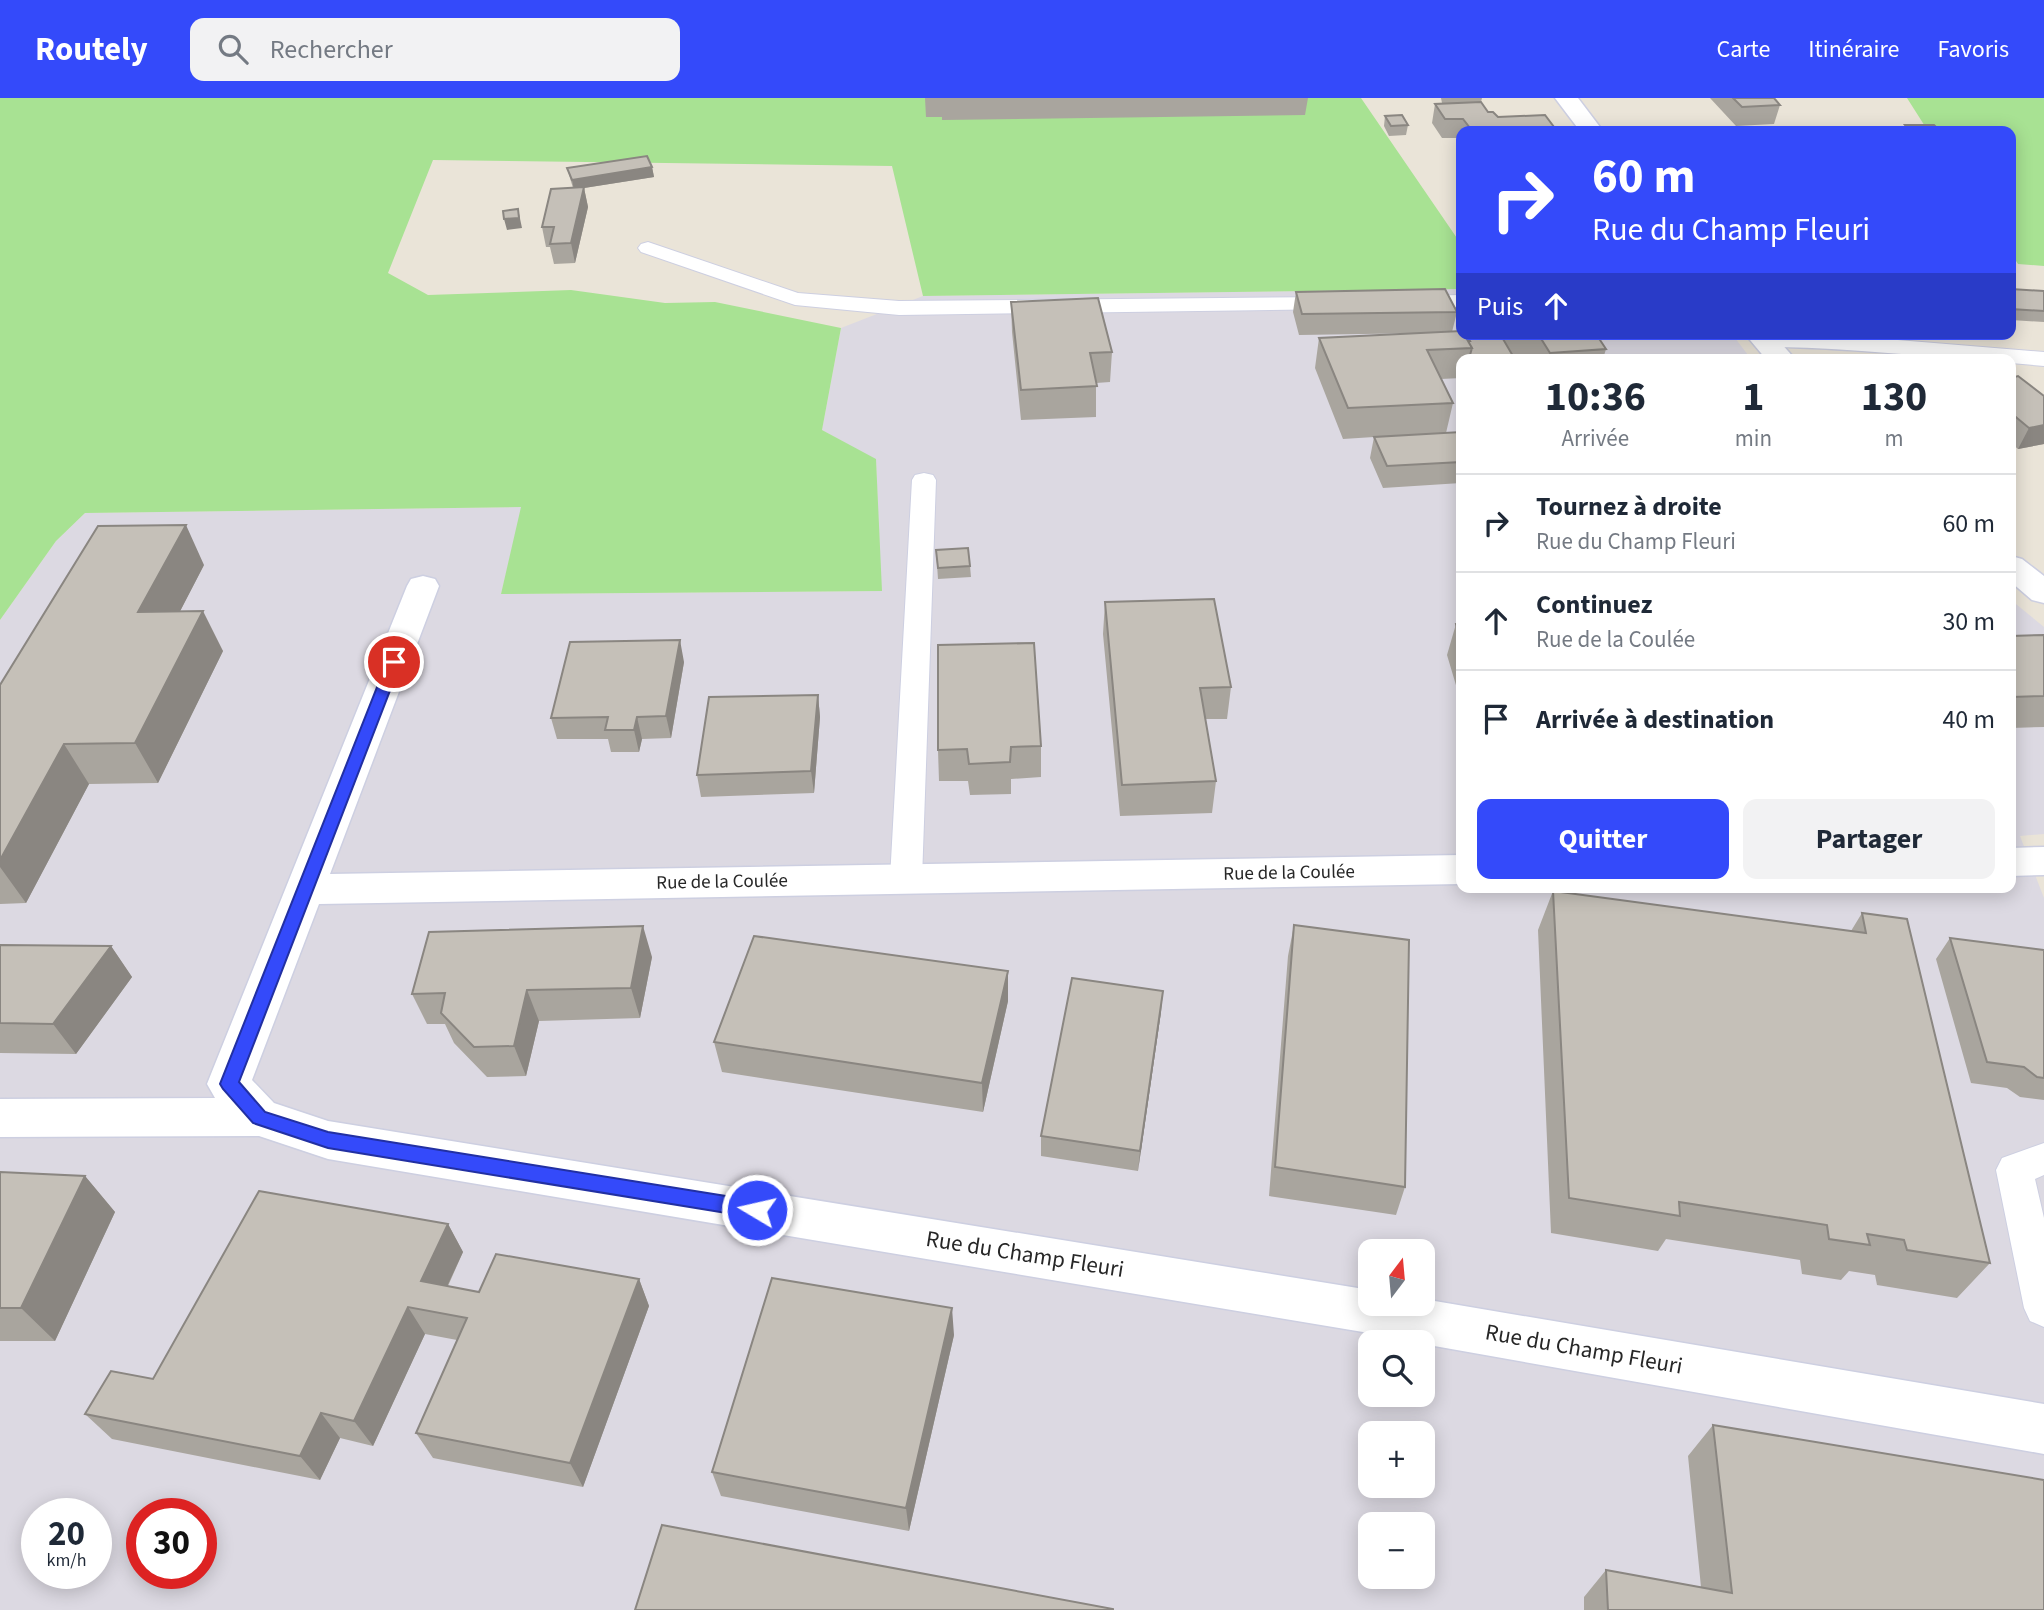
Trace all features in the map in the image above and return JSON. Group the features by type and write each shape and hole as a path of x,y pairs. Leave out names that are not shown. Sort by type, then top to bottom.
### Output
{"street":[{"path":"1566,98 1588,126"},
{"path":"2016,570 2044,593"},
{"path":"306,889 423,586"},
{"path":"2016,862 2044,861"},
{"name":"Rue de la Coulée","path":"306,889 1456,870"},
{"name":"Rue du Champ Fleuri","path":"306,889 229,1084 259,1117 328,1140 1173,1278 2044,1429"},
{"path":"0,1118 259,1117"}],"lane":[{"path":"648,248 795,299 899,308 1352,303"},
{"path":"1393,302 1456,302"},
{"path":"1768,344 1813,340 1983,354"},
{"path":"2016,357 2044,359"},
{"path":"905,879 924,480"},
{"path":"2044,1159 2015,1170 2044,1308"}],"shaded area":[{"path":"1456,289 1456,340 1737,340 1747,354 1456,354 1456,893 2016,893 2016,604 2044,627 2044,834 2020,836 2044,898 2044,1610 0,1610 0,620 56,541 85,513 522,507 501,594 881,591 876,460 822,430 841,328 923,296"}],"green space":[{"path":"0,98 1361,98 1456,237 1456,289 923,296 892,166 433,160 388,273 428,295 571,290 665,303 715,302 841,328 822,430 876,459 882,591 501,594 521,507 85,513 56,541 0,620"},
{"path":"1907,98 2044,98 2044,266 2018,264 2016,261 2016,126 1925,126"}],"building":[{"path":"1733,98 1774,98 1780,105 1742,107"},
{"path":"1481,102 1488,112 1493,112 1498,117 1545,115 1553,126 1468,126 1463,119 1445,119 1435,104"},
{"path":"1402,115 1408,125 1391,126 1385,116"},
{"path":"647,156 652,167 572,180 567,168"},
{"path":"584,187 571,243 550,244 554,227 542,227 551,189"},
{"path":"518,209 519,218 504,219 503,211"},
{"path":"1445,289 1456,312 1302,314 1296,292"},
{"path":"2016,289 2044,291 2044,311 2016,309"},
{"path":"1098,298 1112,352 1090,353 1097,386 1021,390 1011,302"},
{"path":"1456,331 1456,340 1467,340 1472,348 1427,350 1453,403 1348,408 1319,338"},
{"path":"1504,340 1512,354 1470,354 1470,341"},
{"path":"1542,340 1600,340 1606,349 1550,353"},
{"path":"2016,377 2044,396 2044,425 2029,428 2016,417"},
{"path":"1456,432 1456,462 1387,466 1374,437"},
{"path":"186,525 138,612 203,611 135,743 64,744 0,860 0,685 98,526"},
{"path":"968,548 970,566 938,568 936,550"},
{"path":"1214,599 1231,687 1200,688 1216,781 1122,785 1105,602"},
{"path":"2044,635 2044,696 2016,697 2016,636"},
{"path":"680,640 666,716 637,717 634,730 605,730 608,717 551,718 570,642"},
{"path":"1034,643 1041,746 1011,747 1010,762 969,764 967,749 938,750 938,645"},
{"path":"818,695 811,771 697,775 709,697"},
{"path":"1553,893 1866,933 1862,913 1907,919 1990,1263 1907,1250 1904,1240 1867,1234 1870,1245 1829,1239 1827,1225 1679,1202 1680,1216 1569,1198"},
{"path":"1294,925 1409,940 1405,1187 1275,1167"},
{"path":"643,926 631,988 527,990 514,1046 474,1047 441,1013 445,993 412,994 429,932"},
{"path":"754,936 1008,971 982,1083 714,1042"},
{"path":"1950,938 2044,950 2044,1078 2037,1077 2024,1067 1987,1062"},
{"path":"0,945 111,946 53,1024 0,1023"},
{"path":"1072,978 1163,991 1140,1151 1041,1136"},
{"path":"0,1172 85,1176 21,1308 0,1308"},
{"path":"259,1191 448,1224 421,1281 479,1292 496,1254 639,1279 570,1463 416,1433 467,1318 408,1307 354,1421 321,1413 300,1456 85,1414 111,1371 153,1379"},
{"path":"772,1278 952,1308 906,1508 712,1472"},
{"path":"1713,1425 2044,1480 2044,1610 1608,1610 1606,1570 1732,1593"},
{"path":"662,1525 1113,1609 1113,1610 635,1610"}],"route":[{"path":"394,662 229,1084 259,1117 328,1140 757,1210"}]}
